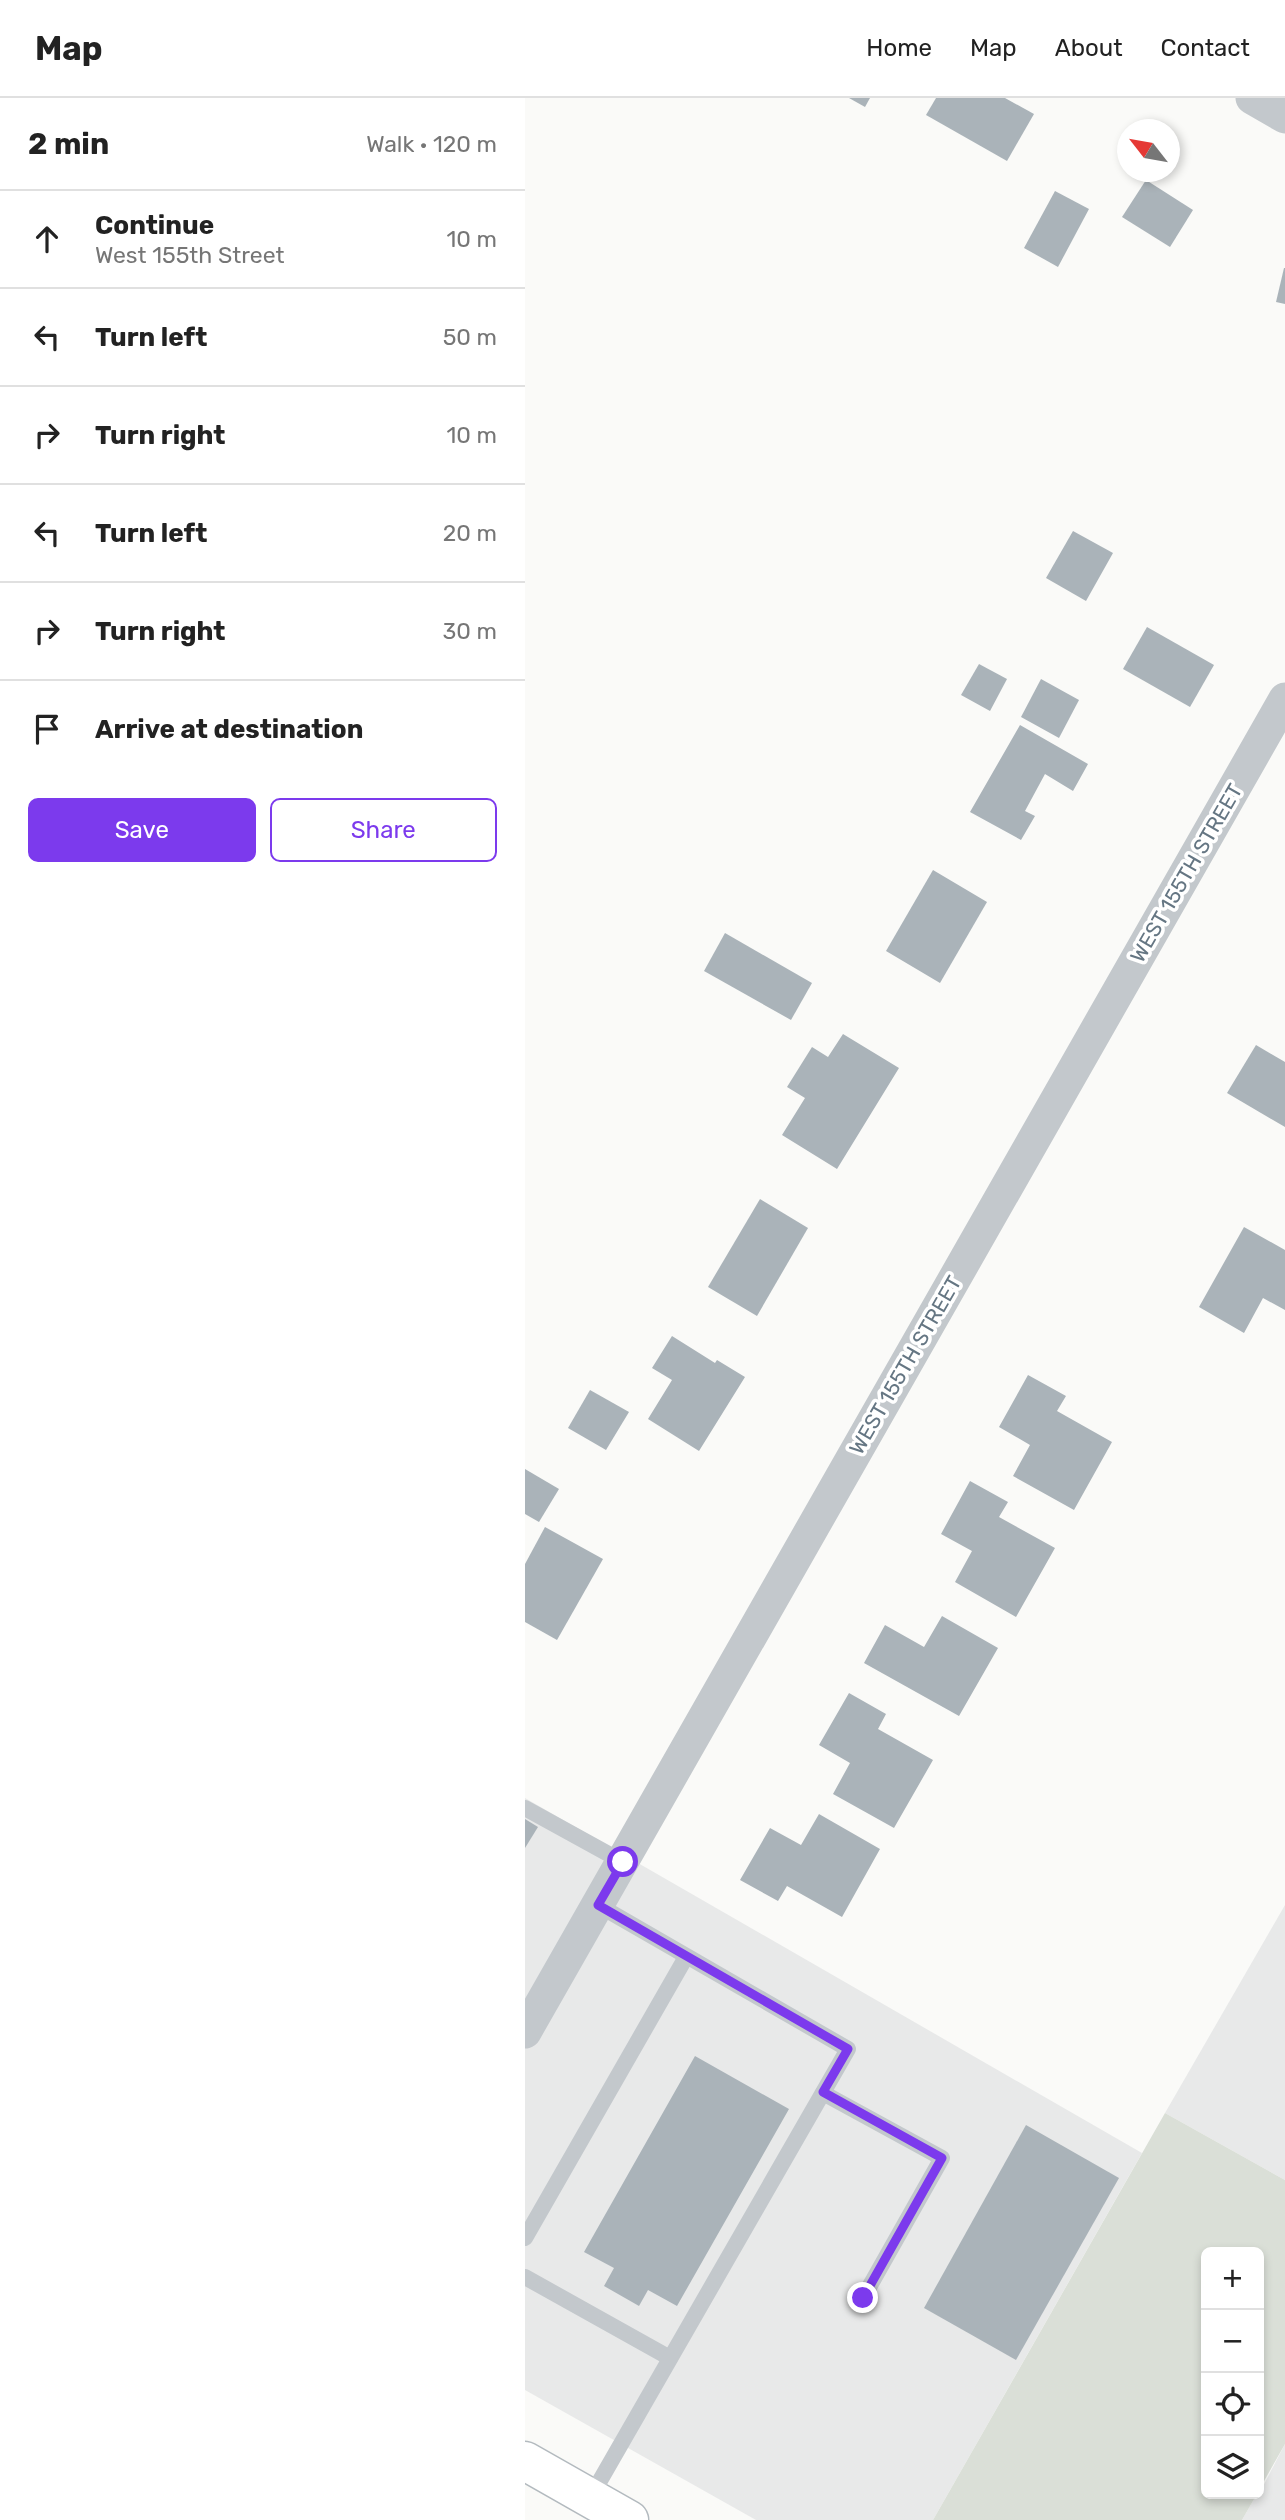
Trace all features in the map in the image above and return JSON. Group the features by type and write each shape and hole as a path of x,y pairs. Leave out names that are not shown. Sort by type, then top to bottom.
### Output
{"main road":[{"path":"525,2461 629,2520"}],"street":[{"path":"1252,98 1285,117"},
{"name":"WEST 155TH STREET","path":"525,2032 1285,699"}],"lane":[{"path":"525,1808 623,1862"},
{"path":"590,2498 848,2049 598,1905"},
{"path":"525,2238 686,1957"},
{"path":"823,2092 942,2158 863,2298"},
{"path":"525,2277 670,2358"}],"shaded area":[{"path":"525,1798 1142,2153 933,2520 756,2520 525,2390"},
{"path":"1285,1905 1285,2180 1165,2113"},
{"path":"1165,2113 1285,2180 1285,2444 1264,2481 1264,2247 1201,2247 1201,2499 1254,2499 1242,2520 933,2520"},
{"path":"1285,2444 1285,2520 1242,2520 1254,2499 1264,2499 1264,2484"}],"building":[{"path":"849,98 870,98 865,107"},
{"path":"936,98 1005,98 1034,114 1007,161 926,115"},
{"path":"1145,182 1149,182 1193,210 1170,247 1122,217"},
{"path":"1055,191 1089,209 1058,267 1024,248"},
{"path":"1285,268 1285,304 1276,302"},
{"path":"1073,531 1113,553 1086,601 1046,578"},
{"path":"1147,627 1214,665 1190,707 1123,669"},
{"path":"979,664 1007,679 990,711 961,695"},
{"path":"1041,679 1079,700 1059,738 1021,717"},
{"path":"1020,725 1088,764 1073,791 1045,774 1025,811 1035,816 1021,840 970,812"},
{"path":"933,870 987,902 940,983 886,951"},
{"path":"725,933 812,983 791,1020 704,971"},
{"path":"843,1034 899,1068 837,1169 782,1135 805,1098 787,1087 812,1047 828,1057"},
{"path":"1256,1045 1285,1062 1285,1127 1227,1093"},
{"path":"760,1199 808,1228 757,1316 708,1287"},
{"path":"1244,1227 1285,1250 1285,1310 1263,1298 1244,1333 1199,1307"},
{"path":"672,1336 715,1363 717,1360 745,1377 699,1451 648,1419 672,1380 652,1368"},
{"path":"1028,1375 1066,1396 1057,1411 1112,1442 1074,1510 1013,1476 1030,1445 999,1427"},
{"path":"590,1390 629,1412 606,1450 568,1428"},
{"path":"525,1469 559,1489 539,1522 525,1514"},
{"path":"970,1481 1008,1502 999,1517 1055,1548 1016,1617 955,1582 972,1551 941,1534"},
{"path":"545,1527 603,1559 557,1640 525,1622 525,1564"},
{"path":"942,1616 998,1648 959,1716 864,1663 885,1625 924,1647"},
{"path":"849,1693 886,1714 878,1729 933,1760 894,1828 833,1794 850,1763 819,1745"},
{"path":"819,1814 880,1849 842,1917 787,1886 778,1901 740,1880 770,1828 801,1845"},
{"path":"525,1819 538,1827 525,1848"},
{"path":"695,2056 789,2109 677,2306 648,2290 639,2306 604,2286 614,2268 584,2252"},
{"path":"1026,2125 1119,2178 1016,2360 924,2308"}],"route":[{"path":"623,1862 598,1905 848,2049 823,2092 942,2158 863,2298"}]}
